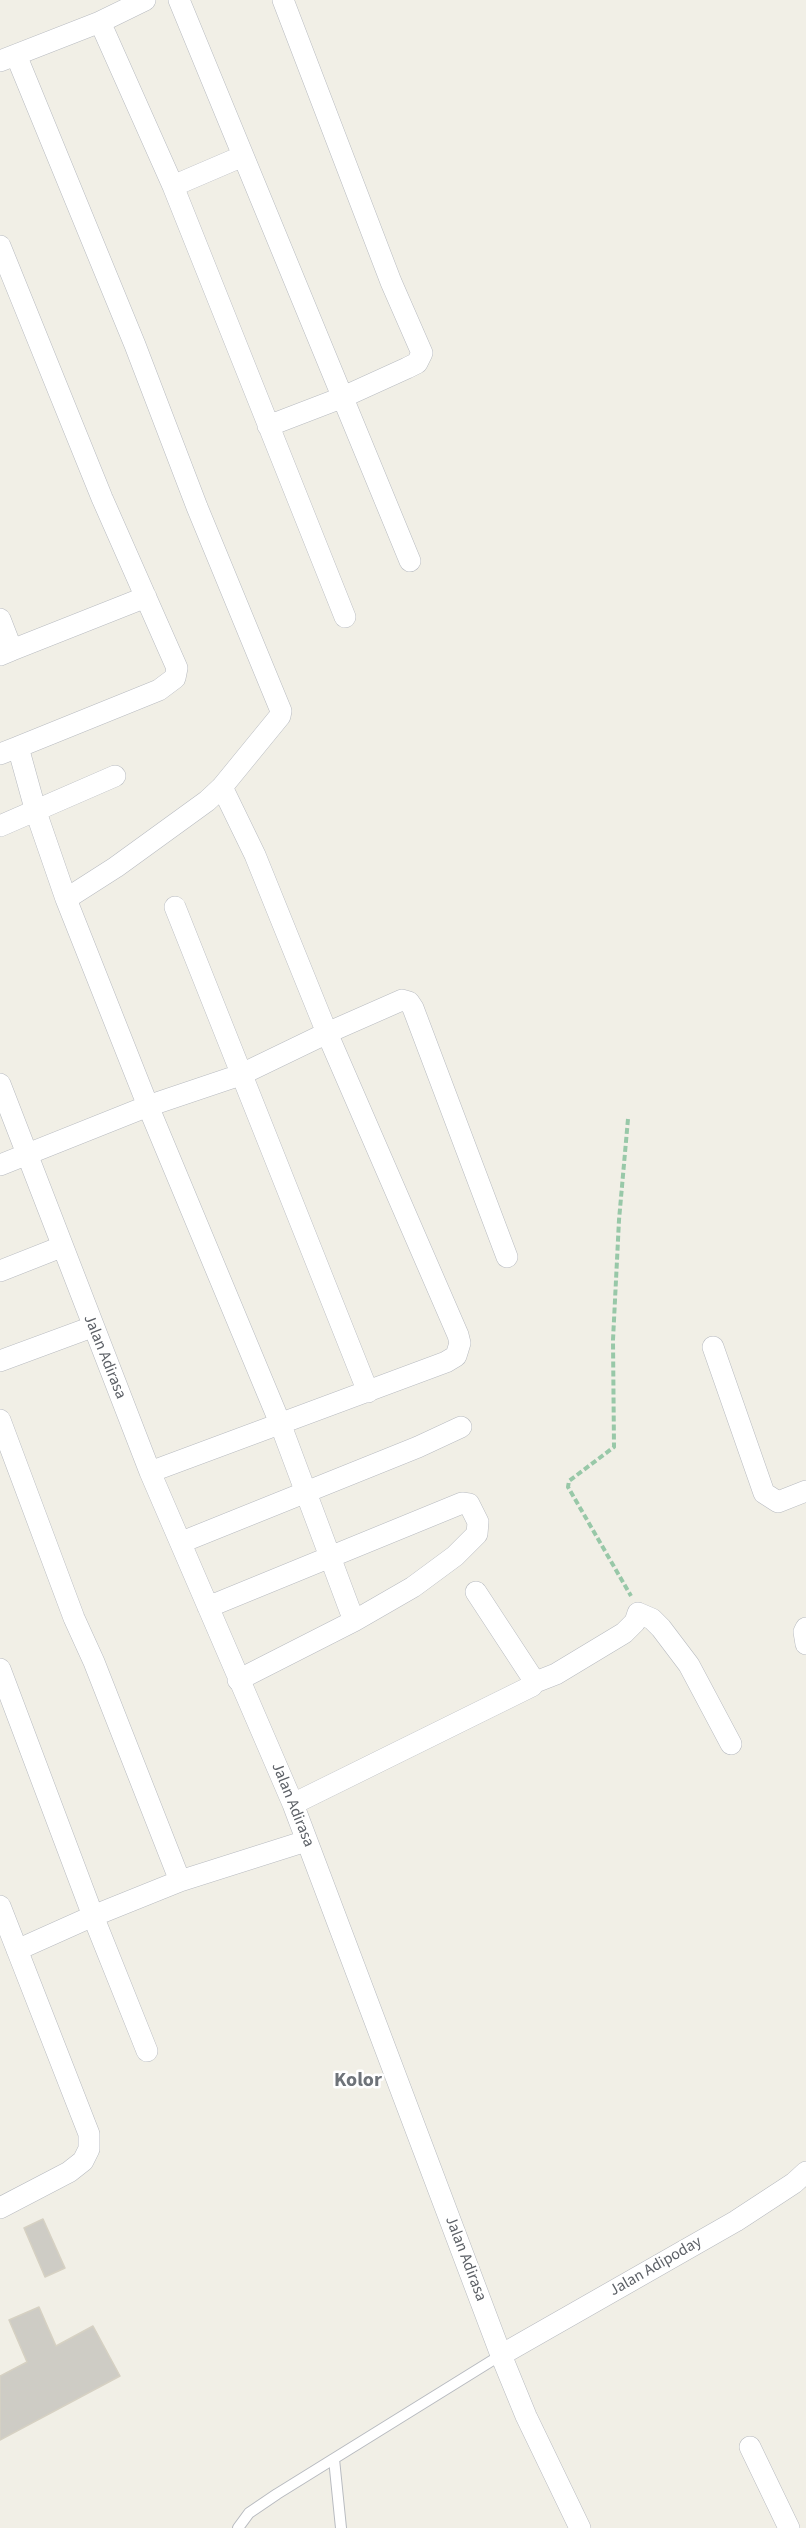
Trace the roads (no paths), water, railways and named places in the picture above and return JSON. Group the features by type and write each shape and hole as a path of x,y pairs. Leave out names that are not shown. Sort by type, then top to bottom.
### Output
{"street":[{"path":"66,899 116,867 222,787 280,716 280,706 197,507 135,345 8,58 100,22 145,0"},
{"path":"179,0 410,561"},
{"path":"268,426 341,398 417,363 422,353 391,282 283,0"},
{"path":"100,22 173,186 345,616"},
{"path":"173,186 243,156"},
{"path":"0,246 102,498 177,668 175,678 159,690 9,750 36,812 66,899 148,1106 280,1423 354,1621"},
{"path":"0,619 6,652 146,597"},
{"path":"0,826 115,776"},
{"path":"150,1472 451,1360 459,1351 460,1343 327,1032 255,855 222,787"},
{"path":"175,907 240,1075 292,1196 368,1392"},
{"path":"0,1165 148,1106 240,1075 327,1032 402,1000 409,1002 507,1257"},
{"name":"Jalan Adirasa","path":"0,1084 61,1247 150,1472 293,1804 501,2355 526,2416 580,2528"},
{"path":"0,1271 61,1247"},
{"path":"0,1361 93,1327"},
{"path":"713,1347 764,1493 778,1502 806,1491"},
{"path":"0,1419 74,1618 94,1662 180,1881"},
{"path":"182,1542 418,1447 461,1427"},
{"path":"208,1607 462,1503 469,1504 478,1522 477,1534 454,1556 413,1587 354,1621 238,1680"},
{"path":"476,1592 533,1683"},
{"path":"293,1804 525,1691 533,1683 556,1674 624,1633 635,1622 638,1613 661,1628 688,1665 731,1744"},
{"path":"806,1628 804,1632 806,1644"},
{"path":"0,1669 93,1916 147,2051"},
{"path":"17,1950 180,1881 306,1840"},
{"path":"0,1906 89,2134 89,2149 83,2162 69,2172 0,2208"},
{"name":"Jalan Adipoday","path":"501,2355 802,2182"},
{"path":"750,2447 789,2528"}],"lane":[{"path":"238,2528 249,2513 501,2355"},
{"path":"334,2459 341,2528"}],"district":[{"name":"Kolor","path":"358,2082"}]}
